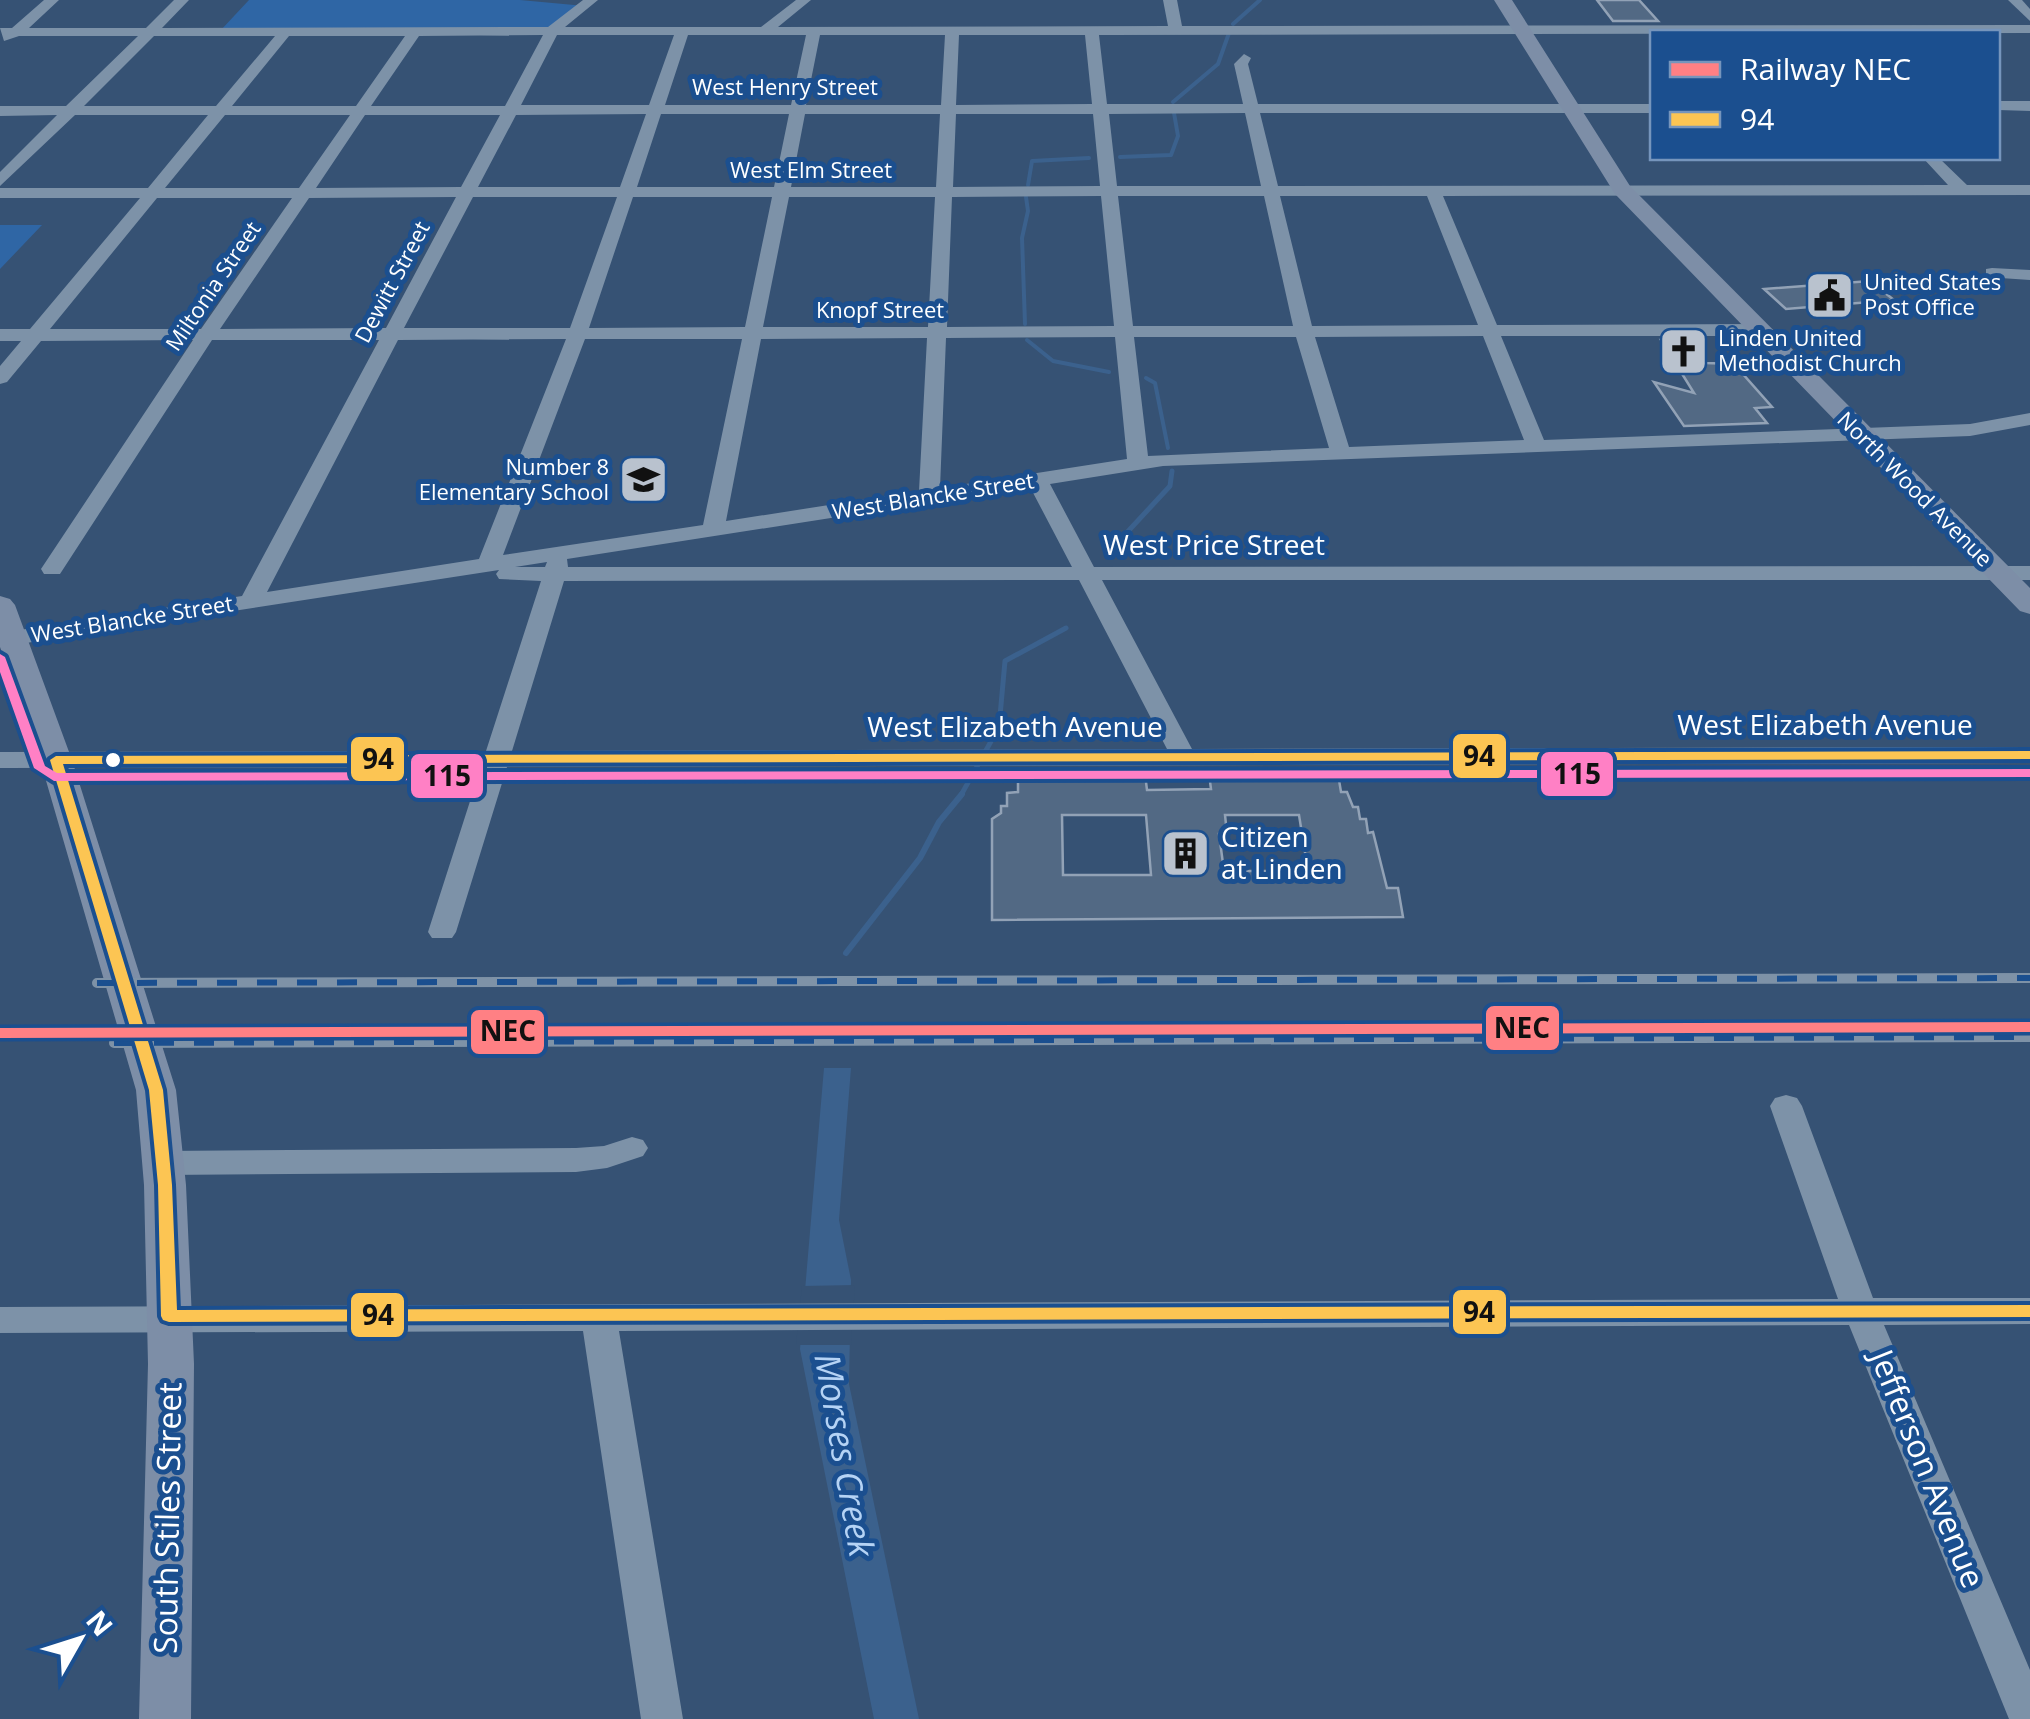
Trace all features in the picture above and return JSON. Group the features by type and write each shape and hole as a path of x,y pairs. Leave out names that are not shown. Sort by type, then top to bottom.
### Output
{"main road":[{"name":"North Wood Avenue","path":"1504,0 1622,190 2030,606"},
{"name":"South Stiles Street","path":"0,605 56,760 156,1090 169,1316 166,1719"}],"street":[{"path":"0,46 8,32 52,0"},
{"path":"0,181 182,0"},
{"name":"Dewitt Street","path":"252,600 553,30 591,0"},
{"path":"765,30 804,0"},
{"path":"1170,0 1176,30"},
{"path":"2015,0 2030,17"},
{"path":"8,32 2030,28"},
{"name":"Miltonia Street","path":"52,569 207,334 416,30"},
{"path":"488,564 578,333 684,30"},
{"path":"714,530 814,30"},
{"path":"929,497 952,30"},
{"path":"1092,30 1138,464"},
{"path":"0,378 286,31"},
{"path":"1244,58 1242,64 1304,332 1341,453"},
{"path":"2000,106 2030,106"},
{"name":"West Henry Street","path":"0,111 1650,108"},
{"path":"1933,160 1962,190"},
{"name":"West Elm Street","path":"0,193 2030,190"},
{"path":"1433,191 1536,445"},
{"path":"1992,273 2030,275"},
{"name":"Knopf Street","path":"0,335 1760,330"},
{"path":"1970,430 2030,419"},
{"path":"1970,430 2030,435"},
{"name":"West Blancke Street","path":"13,638 488,564 557,564 714,530 1138,464 1970,430"},
{"path":"1037,480 1183,756"},
{"path":"442,932 557,564"},
{"name":"West Price Street","path":"430,572 557,564 1088,576 2030,573"},
{"name":"West Elizabeth Avenue","path":"0,760 1183,756 1279,766 2030,754"},
{"name":"Jefferson Avenue","path":"1786,1106 1860,1310 2030,1719"},
{"path":"163,1163 576,1160 607,1157 632,1148"},
{"path":"0,1320 169,1316 599,1318 2030,1311"},
{"path":"599,1318 662,1719"}],"shaded area":[{"path":"249,0 520,0 585,6 552,32 220,31"},
{"path":"0,225 42,225 0,269"}],"water":[{"path":"824,1068 851,1068 839,1220 851,1280 849,1384 919,1719 874,1719 800,1349"}],"pier":[{"path":"855,1285 851,1345 796,1345 802,1286"}],"building":[{"path":"1597,0 1639,0 1658,21 1613,21"},
{"name":"United States Post Office","path":"1870,281 1894,300 1786,309 1764,289"},
{"path":"1661,340 1690,340 1706,363 1734,364 1772,407 1755,408 1767,423 1684,426 1654,382 1694,393"},
{"name":"Citizen at Linden","path":"1145,774 1147,790 1211,789 1209,774 1338,774 1341,792 1347,792 1353,807 1358,807 1360,819 1366,819 1368,833 1373,832 1387,888 1398,888 1403,917 992,920 992,819 1001,813 1001,806 1007,806 1007,793 1018,792 1018,775 1064,778","holes":["1062,815 1146,815 1151,875 1063,875","1225,815 1299,815 1308,871 1224,871 1219,834 1227,834"]}],"waterway":[{"name":"Morses Creek","path":"1233,24 1260,0"},
{"name":"Morses Creek","path":"1173,102 1218,64 1229,33"},
{"name":"Morses Creek","path":"1120,157 1171,155 1178,136 1174,113"},
{"name":"Morses Creek","path":"1028,185 1032,161 1089,158"},
{"name":"Morses Creek","path":"1025,324 1022,238 1028,211 1026,197"},
{"name":"Morses Creek","path":"1027,340 1053,361 1109,372"},
{"name":"Morses Creek","path":"1146,378 1155,383 1168,448"},
{"name":"Morses Creek","path":"1107,554 1170,486 1172,471"},
{"name":"Morses Creek","path":"961,795 999,727 1005,661 1066,628"},
{"name":"Morses Creek","path":"846,953 920,858 939,822 961,795"}],"railway":[{"path":"97,983 2030,978"},
{"path":"114,1043 2030,1037"}],"rail line":[{"name":"NEC","path":"0,1033 2030,1027"}],"transit line":[{"name":"115","path":"0,657 40,768 54,777 2030,773"},
{"name":"94","path":"2030,755 56,760 156,1090 165,1185 169,1316 2030,1311"}],"place":[{"name":"United States Post Office","path":"1829,295"},
{"name":"Linden United Methodist Church","path":"1683,351"},
{"name":"Number 8 Elementary School","path":"644,480"},
{"name":"Citizen at Linden","path":"1186,853"}]}
